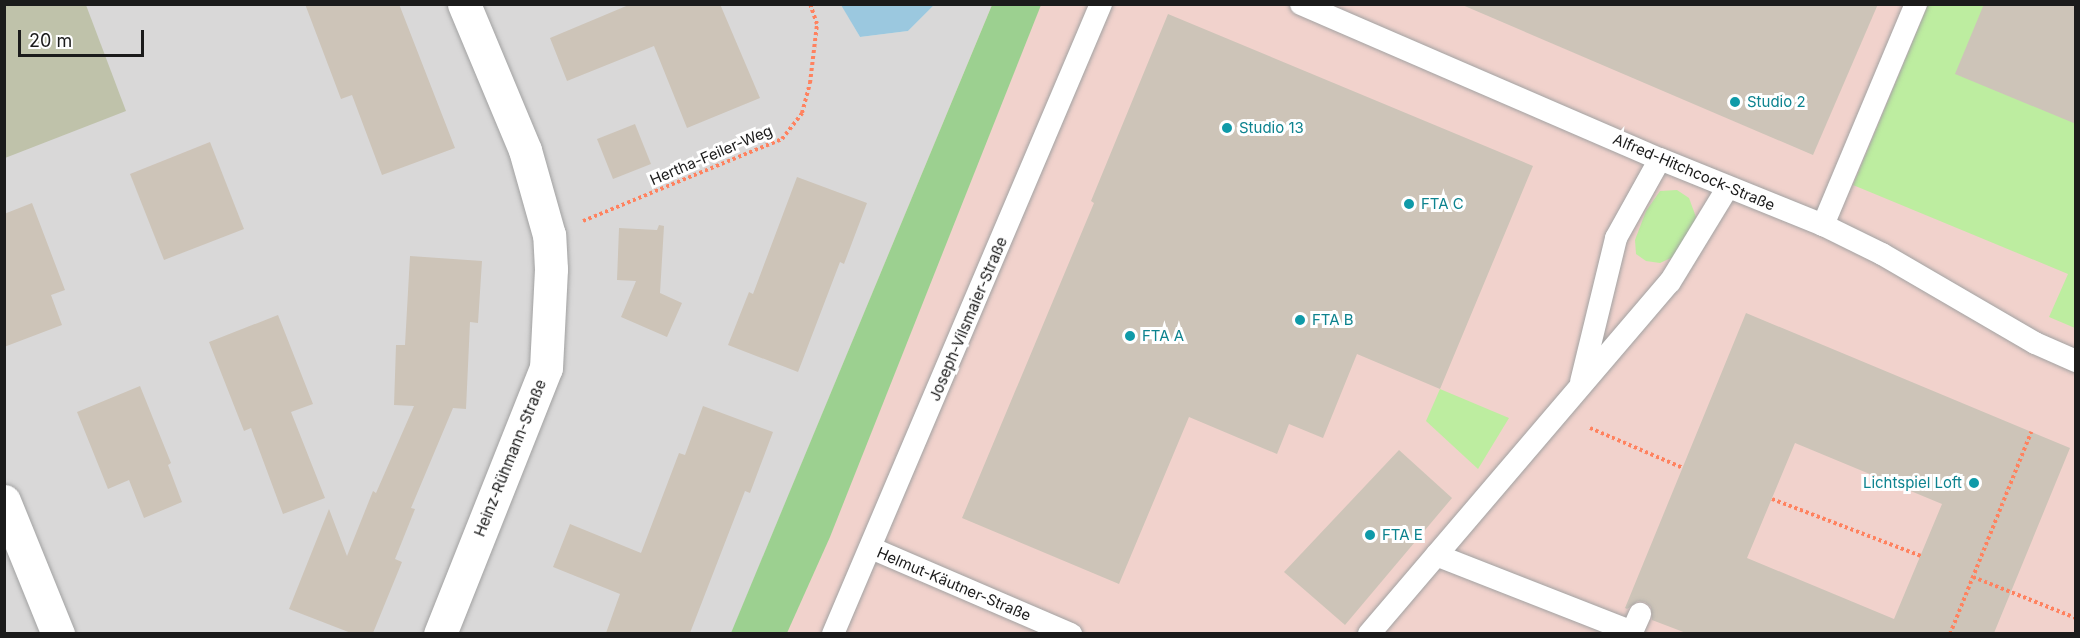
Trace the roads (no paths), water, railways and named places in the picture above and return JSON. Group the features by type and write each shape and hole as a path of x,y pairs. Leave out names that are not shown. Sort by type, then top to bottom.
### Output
{"street":[{"name":"Heinz-Rühmann-Straße","path":"440,633 546,368 551,269 549,235 525,150 464,4"},
{"path":"4,501 58,633"}],"lane":[{"name":"Joseph-Vilsmaier-Straße","path":"833,633 1101,4"},
{"name":"Alfred-Hitchcock-Straße","path":"1301,4 1660,159 1823,225 1882,254 2035,344 2076,361"},
{"path":"1823,225 1916,4"},
{"path":"1580,386 1616,238 1660,159"},
{"path":"1369,633 1670,282 1728,187"},
{"name":"Helmut-Käutner-Straße","path":"871,548 1071,633"},
{"path":"1436,555 1632,632 1640,614"}],"water":[{"path":"841,5 934,5 908,31 860,37"}],"place":[{"name":"Studio 2","path":"1735,102"},
{"name":"Studio 13","path":"1227,128"},
{"name":"FTA C","path":"1409,204"},
{"name":"FTA B","path":"1300,320"},
{"name":"FTA A","path":"1130,336"},
{"name":"Lichtspiel Loft","path":"1974,483"},
{"name":"FTA E","path":"1370,535"}]}
